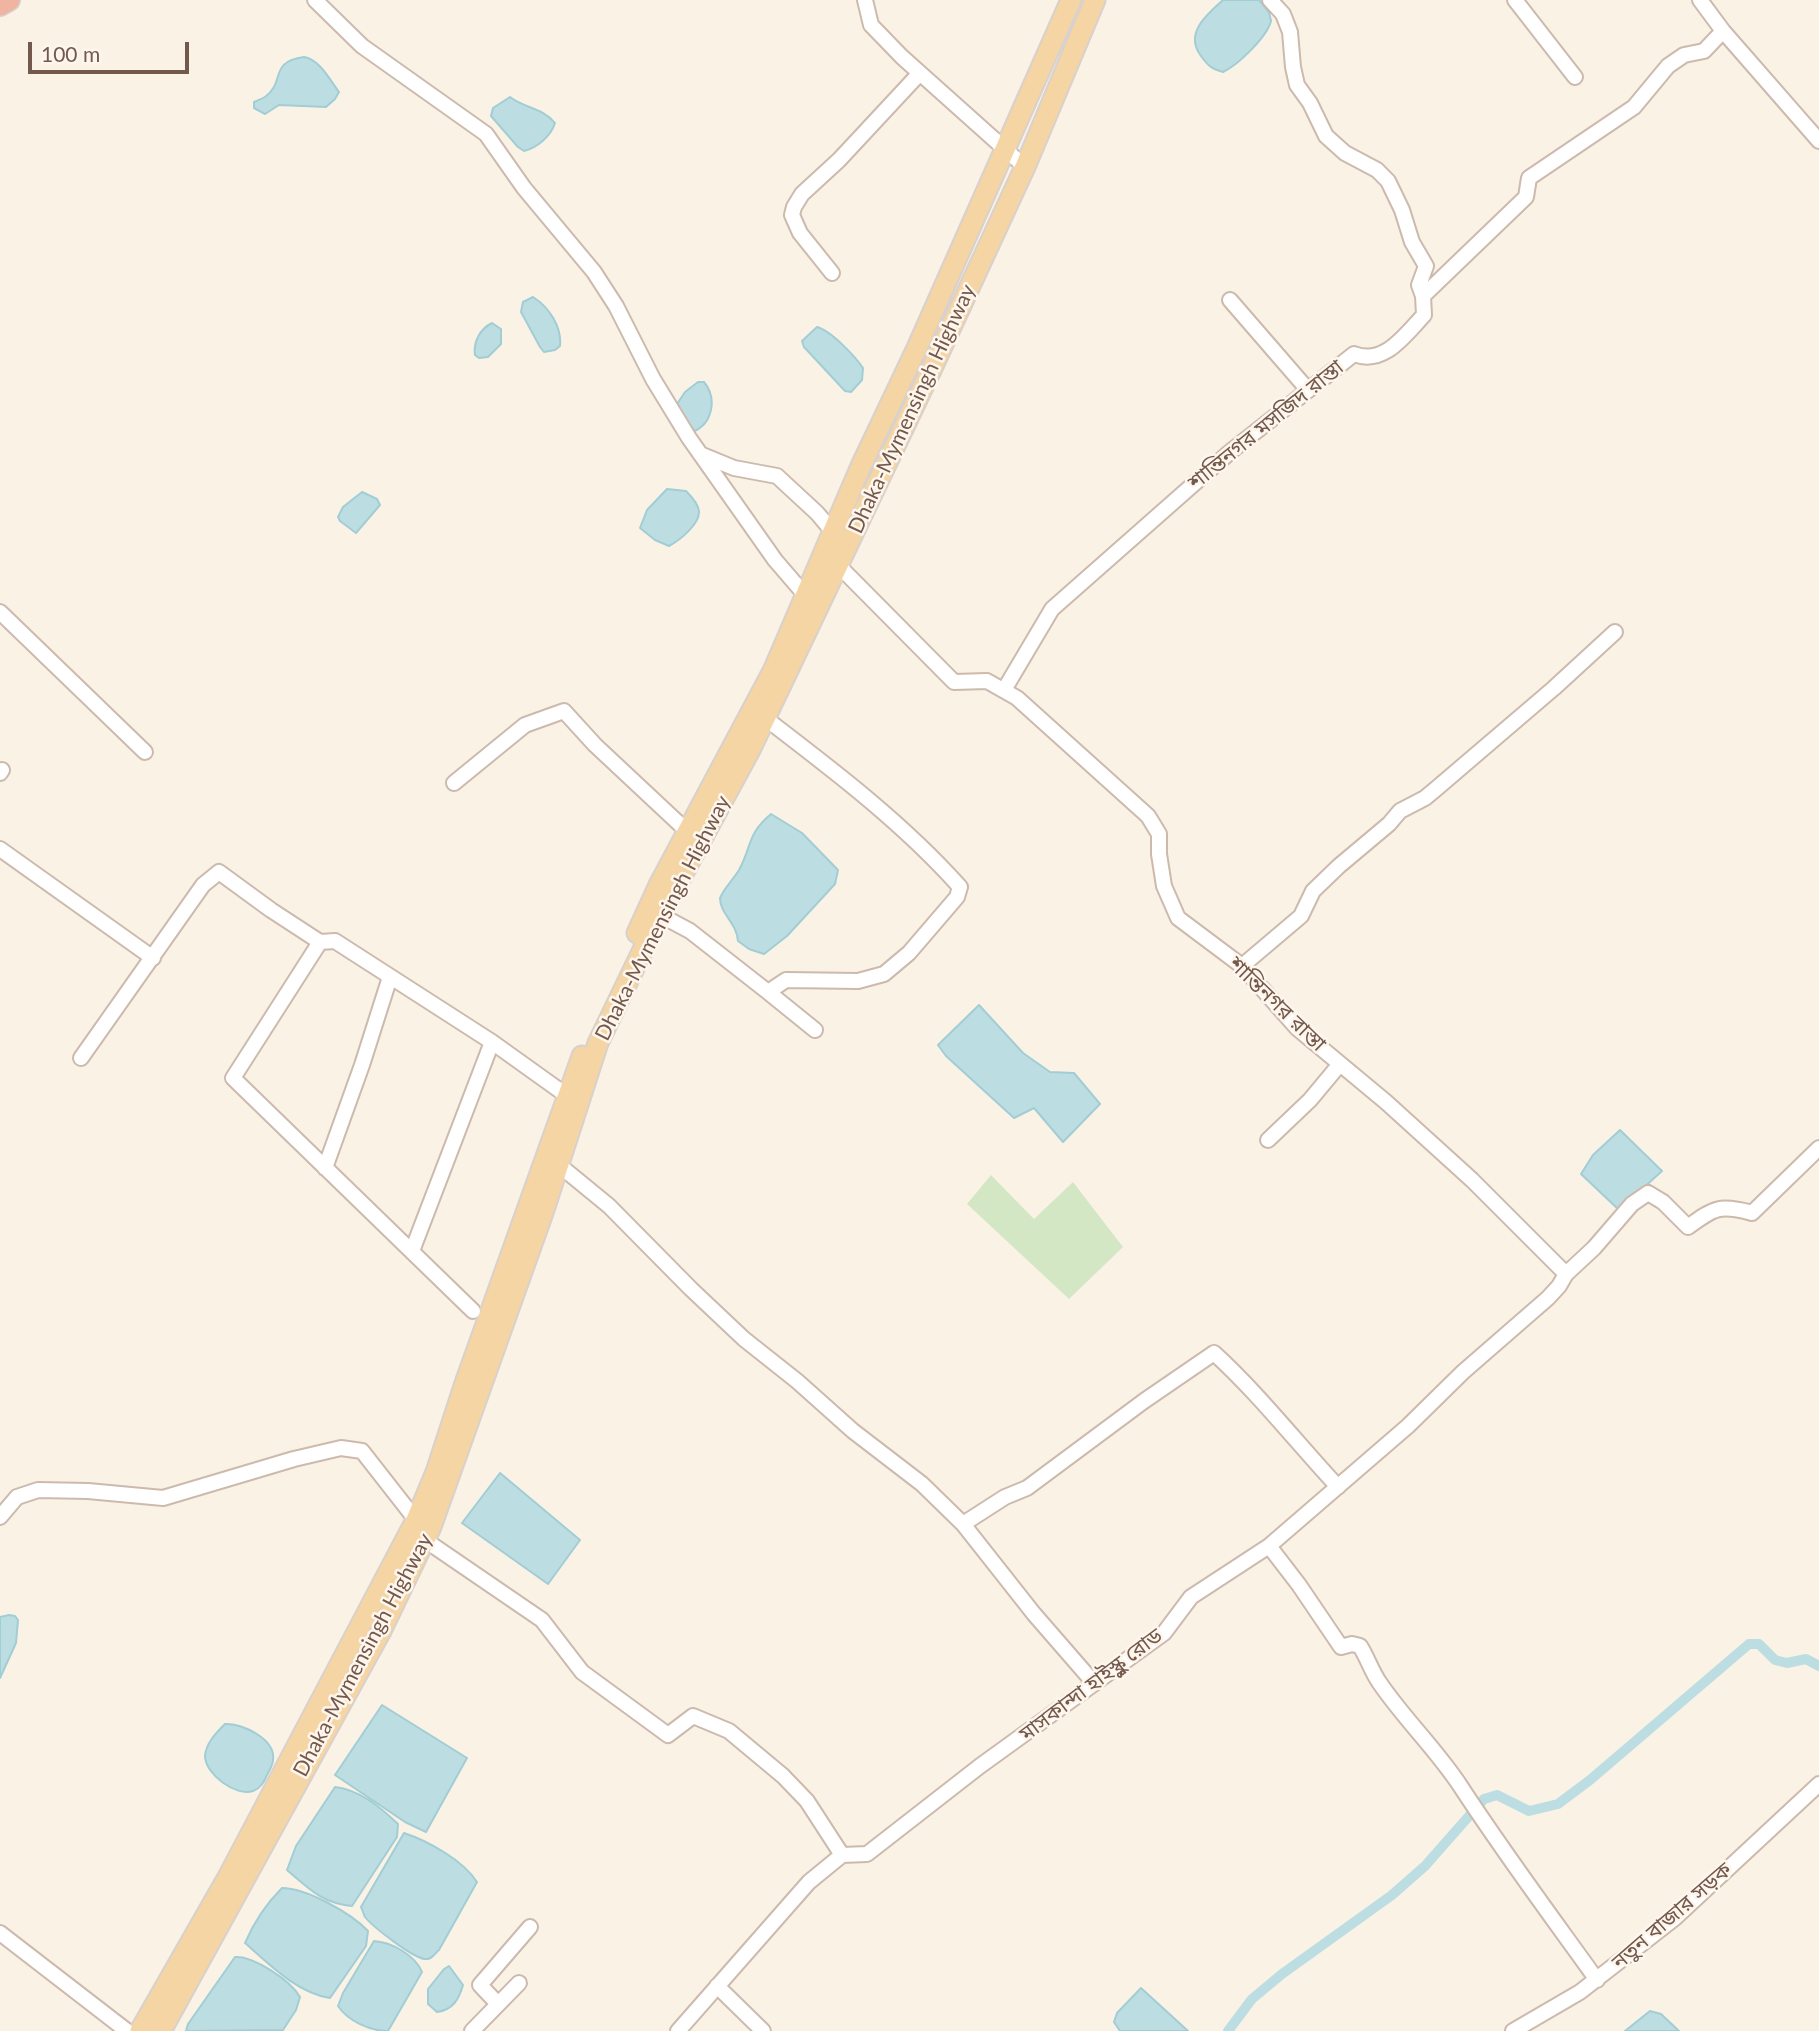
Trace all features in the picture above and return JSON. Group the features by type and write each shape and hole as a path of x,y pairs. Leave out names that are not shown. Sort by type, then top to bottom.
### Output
{"highway":[{"path":"0,5 9,0"}],"main road":[{"name":"Dhaka-Mymensingh Highway","path":"141,2031 228,1877 416,1520 436,1472 566,1095 589,1039 659,885 773,671 861,466 927,325 1071,0"},
{"name":"Dhaka-Mymensingh Highway","path":"160,2031 381,1630 425,1540 559,1166 598,1043 660,915 765,718 838,565 1025,167 1095,0"}],"street":[{"path":"315,0 362,46 486,134 524,188 594,272 616,306 653,379 701,454 775,561 806,596"},
{"path":"865,0 871,25 1025,167"},
{"path":"1270,0 1283,14 1290,33 1297,85 1310,103 1326,136 1345,153 1377,170 1388,181 1402,211 1406,228 1426,266 1419,285 1423,296"},
{"path":"1515,0 1575,77"},
{"path":"1700,0 1723,31 1819,141"},
{"name":"শান্তিনগর মসজিদ রাস্তা","path":"1004,691 1052,609 1230,452 1354,354 1366,359 1378,356 1397,343 1424,315 1423,296 1526,197 1529,178 1634,107 1668,66 1684,55 1704,51 1723,31"},
{"path":"832,273 800,233 792,215 794,207 802,194 839,160 920,73"},
{"path":"1230,300 1308,390"},
{"path":"701,454 734,468 777,476 817,513 833,532"},
{"name":"শান্তিনগর রাস্তা","path":"838,565 954,682 987,681 1017,698 1149,816 1159,834 1164,886 1178,918 1242,966 1297,1028 1472,1180 1566,1274"},
{"path":"0,612 145,752"},
{"path":"1242,966 1301,916 1313,891 1389,824 1400,811 1425,798 1615,632"},
{"path":"454,783 525,724 564,710 595,745 688,832"},
{"path":"765,718 856,788 934,859 960,887 957,897 909,953 884,974 858,981 786,979 768,992"},
{"path":"0,849 153,958"},
{"path":"81,1058 203,885 219,872 320,942 335,941 492,1042 566,1095"},
{"path":"660,915 690,931 815,1030"},
{"path":"320,942 233,1078 473,1311"},
{"path":"325,1168 390,977"},
{"path":"412,1251 492,1042"},
{"path":"1268,1140 1310,1100 1340,1064"},
{"name":"মাসকান্দা হাইস্কুল রোড","path":"678,2031 809,1882 842,1855 867,1854 980,1766 1164,1633 1191,1597 1269,1546 1408,1426 1463,1372 1548,1298 1566,1274 1594,1248 1632,1204 1648,1193 1663,1202 1688,1227 1714,1208 1731,1207 1752,1213 1819,1148"},
{"path":"559,1166 609,1206 744,1339 853,1431 922,1484 963,1524 1094,1683"},
{"path":"963,1524 1005,1497 1027,1488 1214,1353 1243,1380 1265,1408 1338,1487"},
{"path":"0,1517 18,1497 38,1490 88,1491 163,1498 294,1459 341,1448 362,1451 416,1520"},
{"path":"425,1540 542,1620 582,1672 668,1735 693,1716 729,1731 783,1776 807,1801 842,1855"},
{"path":"1269,1546 1341,1647 1352,1644 1360,1646 1379,1683 1449,1771 1478,1816 1597,1980"},
{"name":"নতুন বাজার সড়ক","path":"1513,2031 1580,1992 1675,1918 1819,1784"},
{"path":"498,2004 480,1985 530,1927"},
{"path":"0,1933 127,2031"},
{"path":"472,2031 520,1983"},
{"path":"717,1986 763,2031"}],"green space":[{"path":"991,1175 1034,1219 1073,1182 1123,1247 1069,1299 967,1204"}],"water":[{"path":"1223,0 1259,0 1269,12 1271,21 1264,35 1251,50 1223,72 1206,62 1196,48 1195,40 1199,25"},
{"path":"304,57 315,62 328,76 339,92 335,99 326,107 279,105 265,114 254,108 254,102 271,91 281,68 286,63"},
{"path":"510,97 545,114 555,123 543,141 524,151 491,116 493,108"},
{"path":"533,297 544,306 557,325 560,346 555,350 544,352 521,312 523,302"},
{"path":"492,323 501,329 501,344 488,357 479,358 475,355 476,341 481,332"},
{"path":"817,327 835,338 863,368 862,380 851,392 845,391 804,347 802,341"},
{"path":"698,382 704,382 712,403 704,424 692,432 678,412 677,404 685,392"},
{"path":"667,489 686,491 696,502 699,511 693,526 669,546 655,540 640,528 647,510"},
{"path":"362,492 377,499 380,505 356,533 338,517 343,507"},
{"path":"771,814 802,833 838,870 835,884 787,936 764,954 749,949 738,941 720,898 739,870 754,834"},
{"path":"979,1005 1023,1053 1050,1072 1074,1073 1100,1104 1063,1142 1034,1108 1014,1118 946,1056 938,1045"},
{"path":"1620,1130 1662,1171 1619,1210 1581,1174 1593,1155"},
{"path":"500,1473 580,1540 548,1584 462,1523"},
{"path":"9,1615 18,1620 16,1643 0,1678 0,1617"},
{"path":"382,1705 467,1758 426,1832 405,1822 335,1775"},
{"path":"225,1724 248,1729 264,1739 272,1752 272,1764 265,1780 253,1791 238,1791 230,1787 216,1777 206,1763 207,1747"},
{"path":"335,1787 361,1796 398,1824 397,1837 352,1906 324,1898 287,1870 296,1846"},
{"path":"404,1833 444,1852 463,1866 477,1882 439,1950 427,1959 412,1953 384,1934 365,1917 361,1907"},
{"path":"282,1888 303,1892 328,1903 368,1931 366,1946 330,1998 295,1984 245,1943 261,1914"},
{"path":"374,1941 402,1951 414,1960 422,1972 388,2031 360,2024 338,2006"},
{"path":"235,1957 252,1961 271,1971 289,1984 300,1997 296,2010 283,2030 186,2031 188,2024"},
{"path":"449,1966 463,1985 454,2003 437,2012 428,2004 428,1989"},
{"path":"1141,1988 1188,2031 1120,2031 1114,2022 1117,2013"},
{"path":"1650,2011 1661,2014 1679,2031 1625,2031"}],"waterway":[{"path":"1228,2031 1252,1999 1282,1974 1392,1895 1425,1866 1484,1799 1497,1795 1529,1811 1558,1804 1590,1780 1749,1644 1759,1644 1775,1660 1787,1663 1806,1659 1819,1666"}]}
